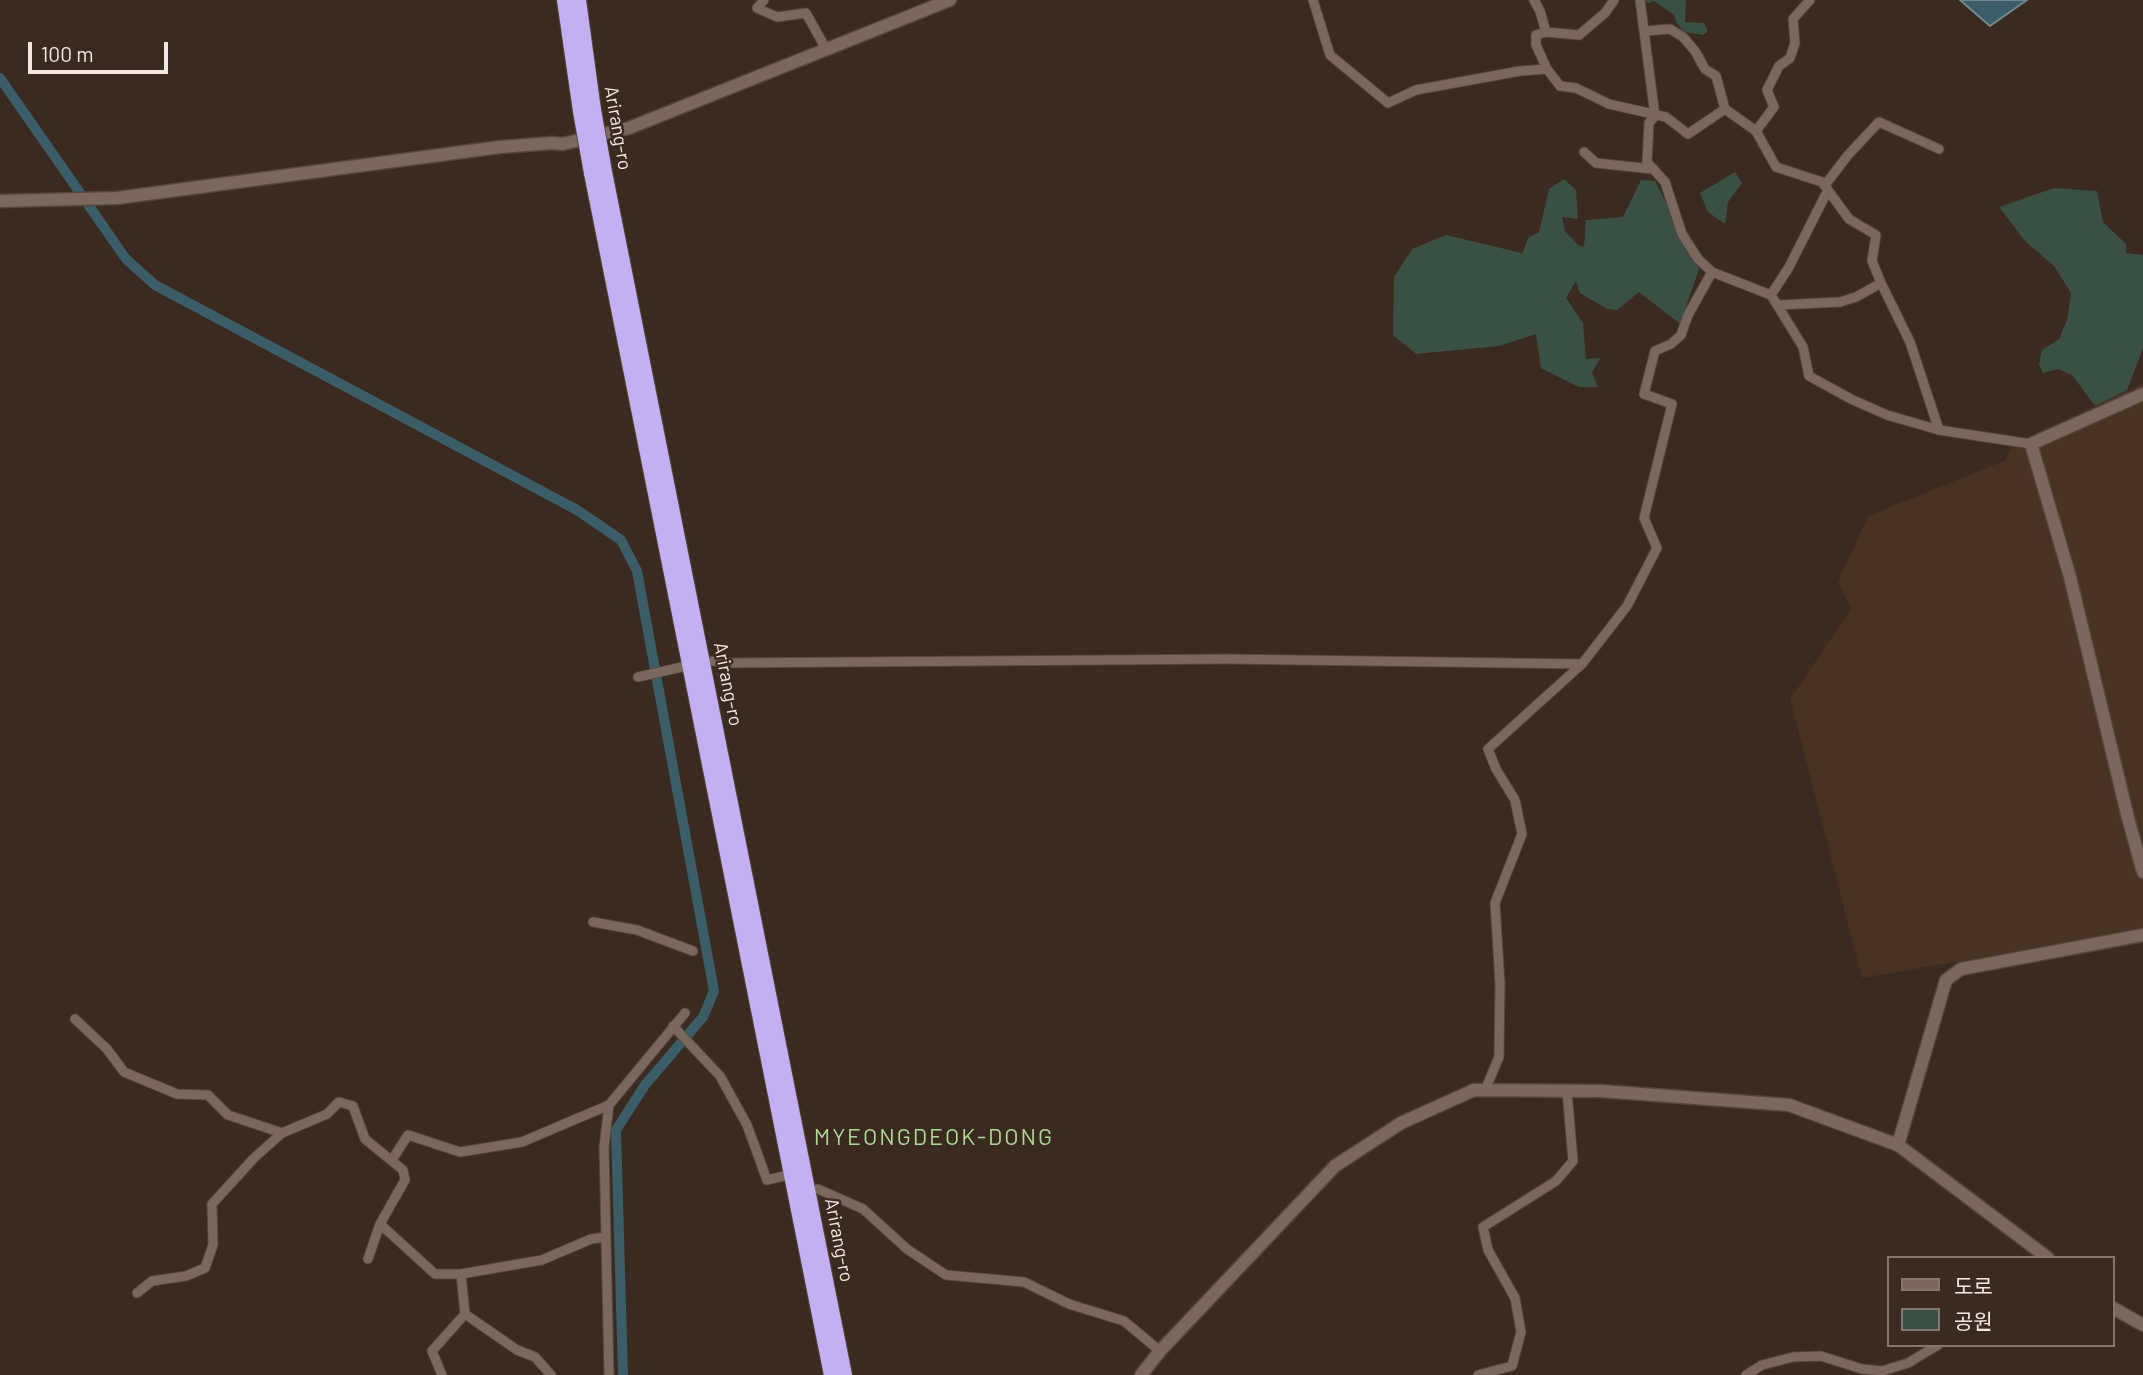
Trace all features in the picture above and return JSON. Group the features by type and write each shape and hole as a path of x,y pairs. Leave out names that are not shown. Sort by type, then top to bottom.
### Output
{"highway":[{"name":"Arirang-ro","path":"565,0 832,1375"},
{"name":"Arirang-ro","path":"578,0 587,110"},
{"name":"Arirang-ro","path":"598,173 844,1375"}],"street":[{"path":"764,0 757,8 777,17 806,13 826,49"},
{"path":"0,201 108,198 500,146 552,143 563,145 629,128 950,0"},
{"path":"1313,0 1330,55 1388,103 1416,90 1520,71 1547,69"},
{"path":"1534,0 1546,32"},
{"path":"1614,0 1605,13 1580,34 1546,32 1536,35 1536,45 1547,69 1560,86 1576,88 1609,104 1666,117 1688,134 1725,109"},
{"path":"1640,0 1655,116 1649,123 1647,162 1664,182 1682,234 1698,259 1712,272 1771,295 1803,346 1809,376 1888,415 1939,430 2032,444 2143,394"},
{"path":"1756,131 1774,107 1767,89 1779,66 1790,58 1795,43 1793,19 1810,0"},
{"path":"1646,31 1670,29 1684,37 1705,69 1716,76 1725,109 1756,131 1776,167 1822,182 1849,219 1876,234 1872,261 1910,342 1939,430"},
{"path":"1771,295 1789,267 1826,188 1848,155 1879,122 1939,149"},
{"path":"1584,152 1596,163 1652,169"},
{"path":"1485,1090 1499,1057 1500,984 1495,903 1522,834 1515,800 1496,769 1488,749 1582,664 1627,606 1657,548 1644,518 1672,404 1644,394 1655,351 1671,344 1681,335 1688,315 1712,272"},
{"path":"1778,305 1840,302 1856,297 1881,283"},
{"path":"2032,444 2070,577 2127,818 2143,872"},
{"path":"713,661 753,663 1227,659 1582,664"},
{"path":"641,676 682,667"},
{"path":"593,922 637,930 693,951"},
{"path":"1898,1145 1946,980 1961,969 2143,935"},
{"path":"392,1160 408,1135 460,1152 522,1142 609,1105 685,1013"},
{"path":"75,1019 107,1049 124,1072 177,1094 208,1095 228,1115 282,1133"},
{"path":"675,1028 720,1076 747,1125 767,1180 784,1176"},
{"path":"1141,1375 1160,1351 1335,1166 1401,1123 1474,1090 1601,1091 1789,1105 1898,1145 2045,1256"},
{"path":"1478,1375 1512,1366 1521,1332 1515,1298 1488,1250 1483,1227 1556,1181 1573,1161 1567,1091"},
{"path":"138,1293 152,1281 186,1276 205,1268 213,1245 212,1203 254,1158 282,1133 327,1114 339,1102 354,1106 365,1139 403,1170 405,1180 380,1224 368,1259"},
{"path":"609,1105 604,1147 609,1375"},
{"path":"818,1189 863,1209 907,1249 946,1275 1024,1282 1069,1304 1124,1321 1160,1351"},
{"path":"380,1224 435,1274 461,1274 542,1260 591,1239 606,1237"},
{"path":"442,1375 432,1351 465,1314 461,1274"},
{"path":"2115,1309 2143,1325"},
{"path":"465,1314 517,1350 535,1357 551,1375"},
{"path":"1746,1375 1762,1365 1793,1357 1821,1356 1862,1369 1882,1371 1908,1363 1934,1347"}],"shaded area":[{"path":"2143,383 2143,930 1862,978 1790,699 1851,609 1838,582 1868,516 2006,460 2009,450 2027,438"}],"green space":[{"path":"1645,0 1686,0 1685,22 1704,23 1708,31 1703,35 1684,32 1674,15 1654,1 1648,3"},
{"path":"1735,172 1742,183 1728,202 1725,224 1708,212 1700,193"},
{"path":"1564,179 1576,190 1578,219 1562,217 1565,231 1578,245 1584,247 1586,220 1623,217 1641,180 1655,181 1699,269 1680,324 1639,292 1617,310 1607,309 1580,293 1576,281 1566,298 1583,323 1586,359 1600,358 1592,373 1598,387 1579,387 1541,368 1536,334 1499,346 1416,354 1393,335 1394,277 1412,249 1446,235 1522,253 1529,237 1539,232 1549,189"},
{"path":"2054,188 2097,191 2103,222 2126,244 2126,253 2143,255 2143,348 2127,390 2095,406 2072,375 2058,369 2043,373 2039,364 2042,350 2059,339 2067,320 2071,293 2054,266 2025,241 1999,207"}],"water":[{"path":"1960,0 2027,0 1990,26"}],"waterway":[{"path":"0,78 126,259 155,285 577,510 621,540 637,571 714,991 703,1017 645,1085 616,1130 623,1375"}],"district":[{"name":"MYEONGDEOK-DONG","path":"934,1137"}]}
